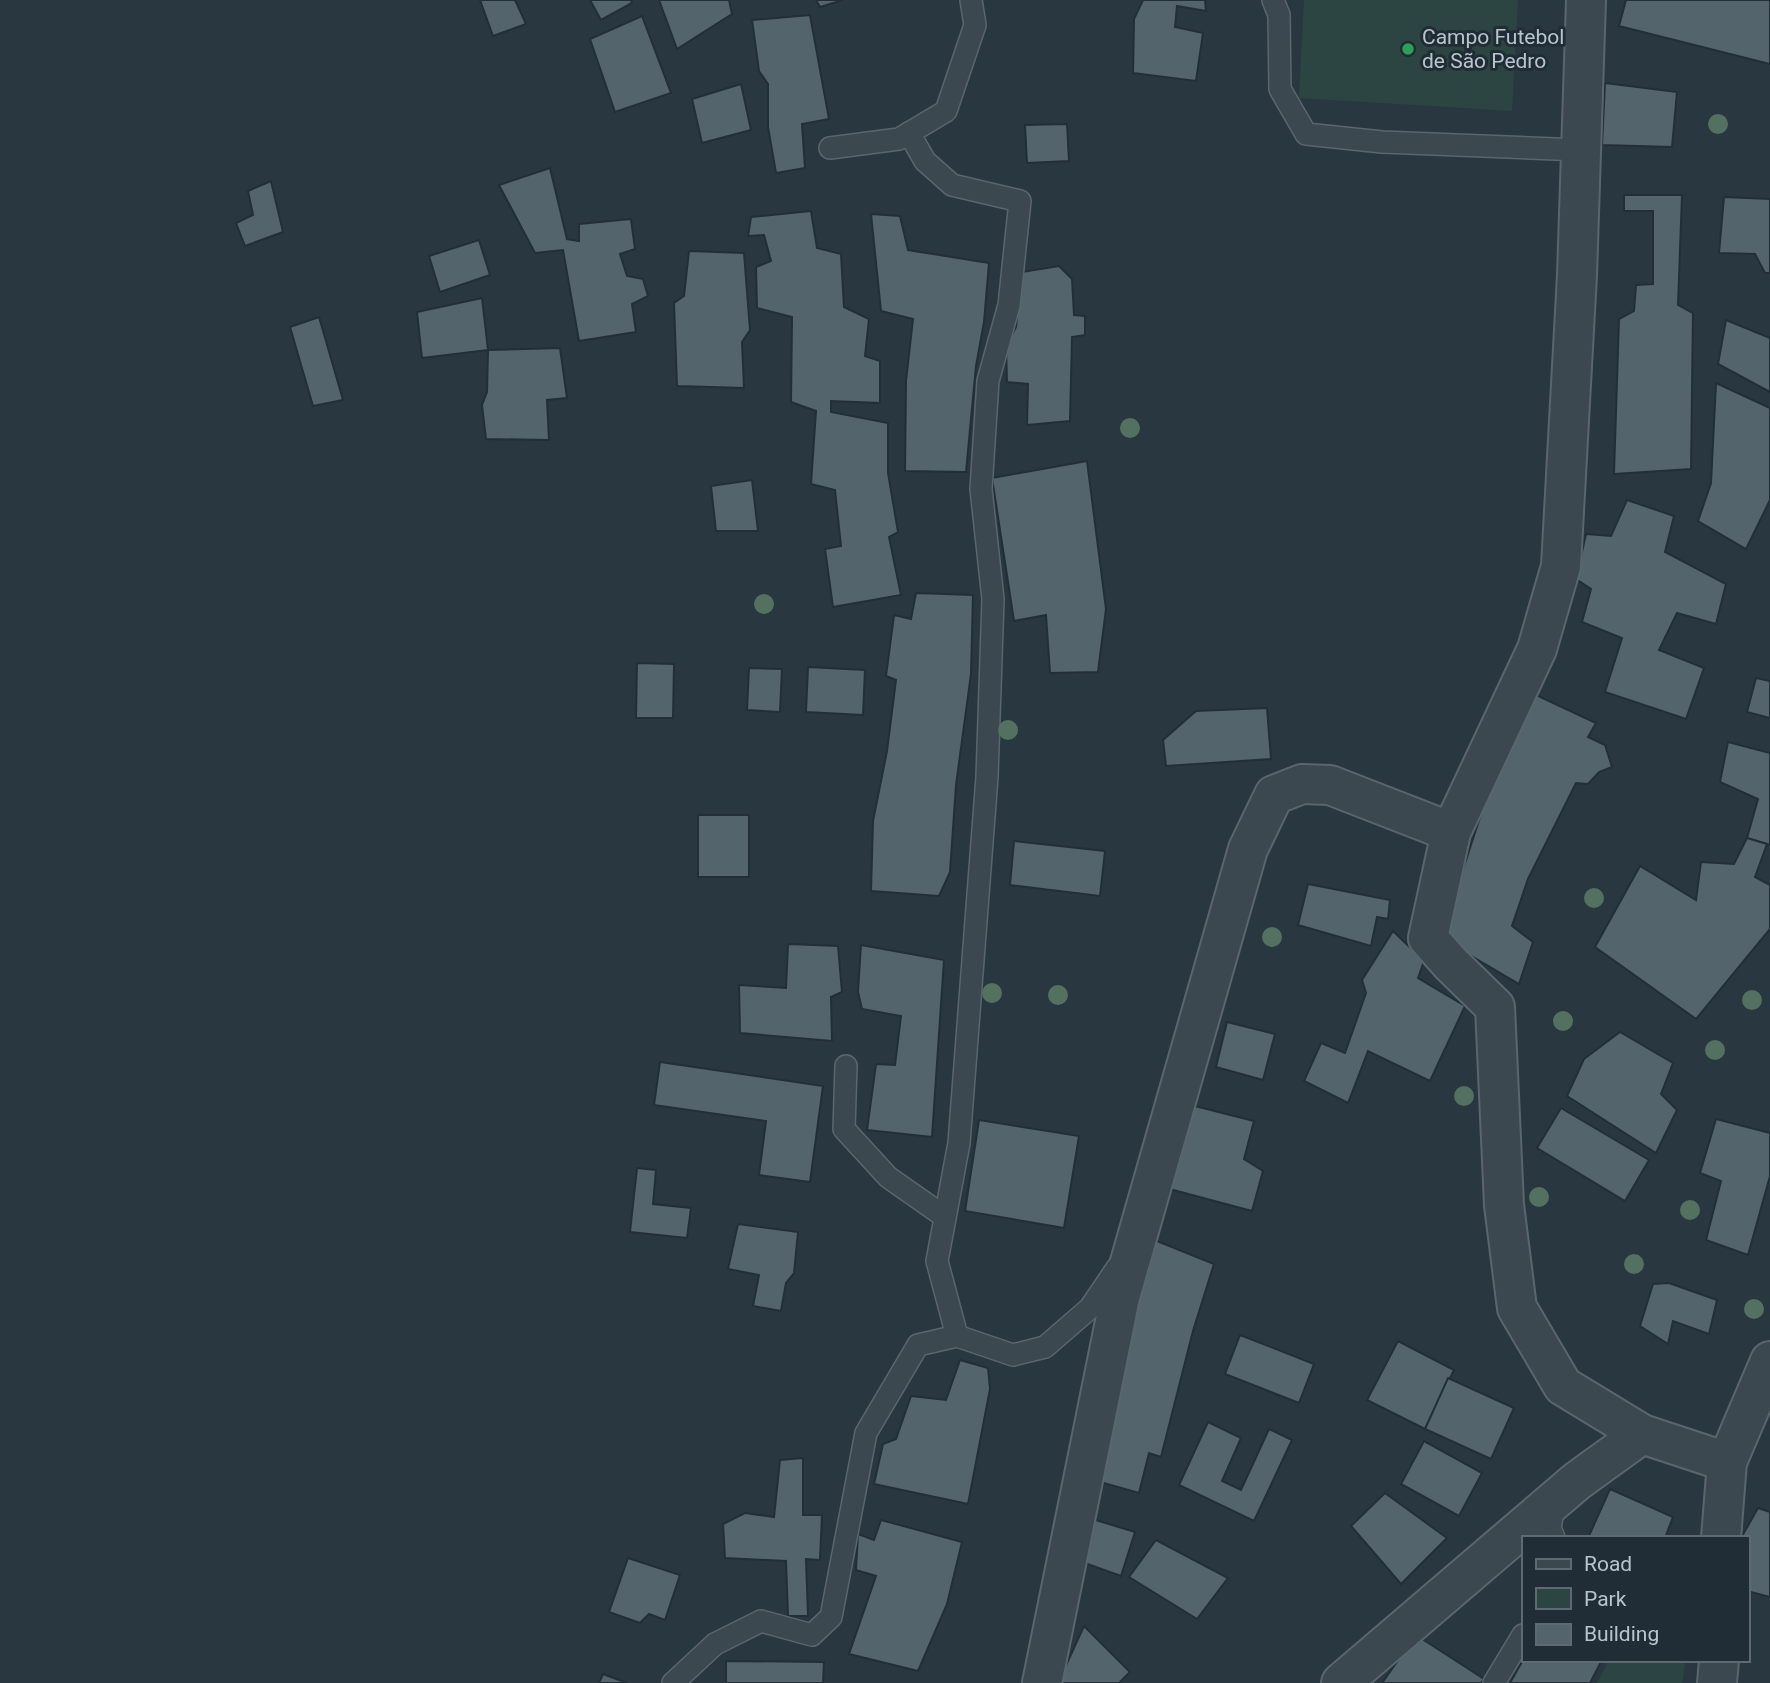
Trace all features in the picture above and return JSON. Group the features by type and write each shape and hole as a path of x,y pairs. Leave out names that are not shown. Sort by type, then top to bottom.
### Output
{"street":[{"path":"1586,0 1577,275 1561,566 1537,649 1451,832 1429,938 1494,1007 1504,1205 1517,1308 1563,1386 1642,1434 1727,1462"},
{"path":"1042,1683 1120,1297 1248,849 1274,796 1302,784 1330,785 1451,832"},
{"path":"1721,1536 1727,1462 1770,1361"},
{"path":"1341,1683 1556,1498 1642,1434"},
{"path":"1717,1683 1719,1662"}],"lane":[{"path":"830,148 899,139 946,111 975,24 971,0"},
{"path":"1273,0 1279,15 1280,89 1306,134 1382,142 1580,150"},
{"path":"909,133 925,161 952,185 1020,201 1009,305 988,381 981,489 993,599 987,777 959,1143 937,1261 957,1336"},
{"path":"846,1066 844,1129 888,1177 945,1217"},
{"path":"673,1683 715,1644 761,1622 812,1635 831,1617 866,1433 918,1345 957,1336 1013,1355 1045,1347 1090,1308 1135,1240"},
{"path":"1553,1536 1550,1528 1556,1498"},
{"path":"1494,1683 1522,1637"}],"green space":[{"name":"Campo Futebol de São Pedro","path":"1304,0 1518,0 1512,111 1299,98"},
{"path":"1608,1662 1686,1662 1682,1683 1597,1683"}],"building":[{"path":"480,0 515,0 526,24 493,36"},
{"path":"590,0 631,0 632,3 601,20"},
{"path":"659,0 729,0 732,14 677,49"},
{"path":"816,0 843,0 820,7"},
{"path":"1143,0 1205,0 1206,11 1177,6 1175,27 1203,33 1196,81 1133,73 1134,19"},
{"path":"1626,0 1770,0 1770,64 1619,26"},
{"path":"810,15 829,119 802,124 805,168 776,173 768,127 768,84 759,71 752,20"},
{"path":"642,16 671,93 615,112 590,39"},
{"path":"1605,83 1677,92 1672,147 1602,145"},
{"path":"741,84 751,130 702,143 692,99"},
{"path":"1067,124 1069,161 1027,163 1025,125"},
{"path":"550,168 567,239 579,241 579,224 631,219 635,249 620,254 627,276 643,279 648,296 632,304 636,332 579,341 563,250 535,253 499,185"},
{"path":"271,181 283,232 245,246 236,223 253,215 248,191"},
{"path":"1624,195 1682,195 1678,305 1693,313 1691,469 1614,474 1619,319 1634,311 1636,285 1653,284 1653,211 1624,211"},
{"path":"1724,197 1770,199 1770,273 1765,273 1755,254 1719,253"},
{"path":"811,211 817,248 841,254 844,307 869,319 865,356 880,361 880,403 831,401 831,412 888,423 888,473 898,532 889,537 901,595 833,607 825,549 841,546 835,490 811,484 816,411 791,402 792,317 757,308 756,267 771,261 764,235 748,236 751,217"},
{"path":"871,214 900,216 908,250 989,263 966,472 905,471 906,381 913,319 881,311"},
{"path":"479,240 490,275 440,292 429,256"},
{"path":"689,251 744,253 750,330 742,342 744,388 677,386 674,303 684,296"},
{"path":"1059,266 1072,279 1074,315 1085,316 1085,335 1072,337 1070,421 1027,425 1028,384 1007,382 1006,346 1016,327 1022,272"},
{"path":"482,298 488,350 422,358 417,312"},
{"path":"319,317 343,400 313,406 290,327"},
{"path":"1726,320 1770,338 1770,392 1718,364"},
{"path":"560,348 567,398 547,400 549,440 486,439 482,405 487,392 488,350"},
{"path":"1716,383 1770,408 1770,500 1746,549 1698,521 1711,483"},
{"path":"1087,461 1106,609 1098,672 1050,673 1046,615 1014,621 992,478"},
{"path":"752,480 758,531 716,531 711,486"},
{"path":"1627,500 1674,516 1665,552 1726,584 1716,624 1677,613 1659,650 1704,668 1686,719 1605,692 1622,638 1582,622 1591,589 1576,579 1586,534 1611,536"},
{"path":"916,593 973,595 971,674 956,785 950,872 939,896 871,891 873,821 887,751 896,680 886,676 894,615 911,619"},
{"path":"637,663 674,664 673,718 636,718"},
{"path":"808,667 865,670 863,715 806,712"},
{"path":"749,668 782,669 780,712 747,710"},
{"path":"1756,678 1770,681 1770,718 1747,712"},
{"path":"1534,694 1596,723 1588,737 1605,745 1612,767 1599,772 1588,784 1576,783 1528,879 1512,926 1533,942 1519,984 1451,944 1448,927 1455,894 1485,802"},
{"path":"1267,708 1271,759 1166,766 1163,740 1196,711"},
{"path":"1728,742 1770,753 1770,845 1747,838 1758,799 1720,782"},
{"path":"698,815 749,815 749,877 698,877"},
{"path":"1747,838 1767,844 1755,877 1770,885 1770,929 1696,1019 1595,947 1640,866 1696,900 1701,862 1734,864"},
{"path":"1014,841 1105,851 1100,896 1010,885"},
{"path":"1308,884 1390,900 1388,919 1377,917 1371,946 1298,925"},
{"path":"1393,931 1424,961 1418,978 1465,1006 1430,1081 1368,1051 1348,1103 1304,1081 1321,1043 1345,1053 1366,993 1362,980"},
{"path":"788,944 838,946 842,992 831,997 832,1041 740,1033 739,985 786,988"},
{"path":"861,945 944,960 932,1137 867,1130 876,1064 895,1065 901,1016 862,1009 858,992"},
{"path":"1227,1022 1275,1034 1263,1080 1216,1067"},
{"path":"1620,1032 1673,1063 1661,1094 1677,1110 1656,1153 1567,1096 1584,1059"},
{"path":"660,1062 823,1086 810,1182 759,1175 766,1121 654,1105"},
{"path":"1187,1104 1254,1121 1244,1159 1263,1171 1252,1211 1162,1187"},
{"path":"1561,1108 1649,1160 1625,1201 1537,1148"},
{"path":"1716,1119 1770,1133 1770,1176 1748,1255 1706,1240 1721,1181 1700,1173"},
{"path":"979,1120 1079,1136 1064,1228 965,1211"},
{"path":"637,1168 656,1170 653,1204 691,1208 687,1238 630,1232"},
{"path":"738,1224 798,1232 794,1273 786,1283 781,1311 753,1306 759,1275 728,1269"},
{"path":"1152,1239 1214,1264 1193,1331 1161,1457 1149,1453 1139,1493 1093,1480"},
{"path":"1669,1283 1717,1300 1709,1334 1673,1321 1668,1344 1640,1326 1653,1284"},
{"path":"1240,1335 1314,1364 1299,1403 1225,1374"},
{"path":"1398,1341 1454,1370 1425,1429 1367,1400"},
{"path":"960,1360 988,1368 990,1389 968,1504 874,1484 883,1444 896,1439 911,1396 946,1400"},
{"path":"1448,1378 1514,1408 1491,1459 1425,1429"},
{"path":"1208,1422 1241,1438 1222,1481 1241,1490 1269,1429 1292,1440 1254,1521 1179,1485"},
{"path":"1424,1441 1482,1473 1459,1516 1401,1484"},
{"path":"803,1458 803,1515 822,1515 820,1560 806,1559 808,1616 788,1616 786,1561 725,1558 723,1524 745,1513 774,1517 780,1460"},
{"path":"1610,1489 1673,1517 1666,1536 1589,1536"},
{"path":"1385,1493 1447,1538 1401,1584 1351,1526"},
{"path":"1758,1508 1770,1512 1770,1597 1749,1592 1749,1536 1742,1536"},
{"path":"1089,1518 1135,1532 1121,1576 1079,1561"},
{"path":"881,1520 962,1542 947,1604 918,1671 849,1654 876,1576 856,1570 858,1534 874,1540"},
{"path":"1156,1540 1228,1578 1197,1619 1129,1577"},
{"path":"628,1558 680,1575 665,1620 649,1614 640,1623 609,1612"},
{"path":"1084,1626 1130,1672 1119,1683 1058,1683"},
{"path":"1416,1635 1484,1679 1481,1683 1382,1683"},
{"path":"726,1661 824,1662 823,1683 726,1683"},
{"path":"1522,1662 1601,1662 1590,1683 1510,1683"},
{"path":"603,1674 627,1683 599,1683"}],"place":[{"name":"Campo Futebol de São Pedro","path":"1408,49"}]}
